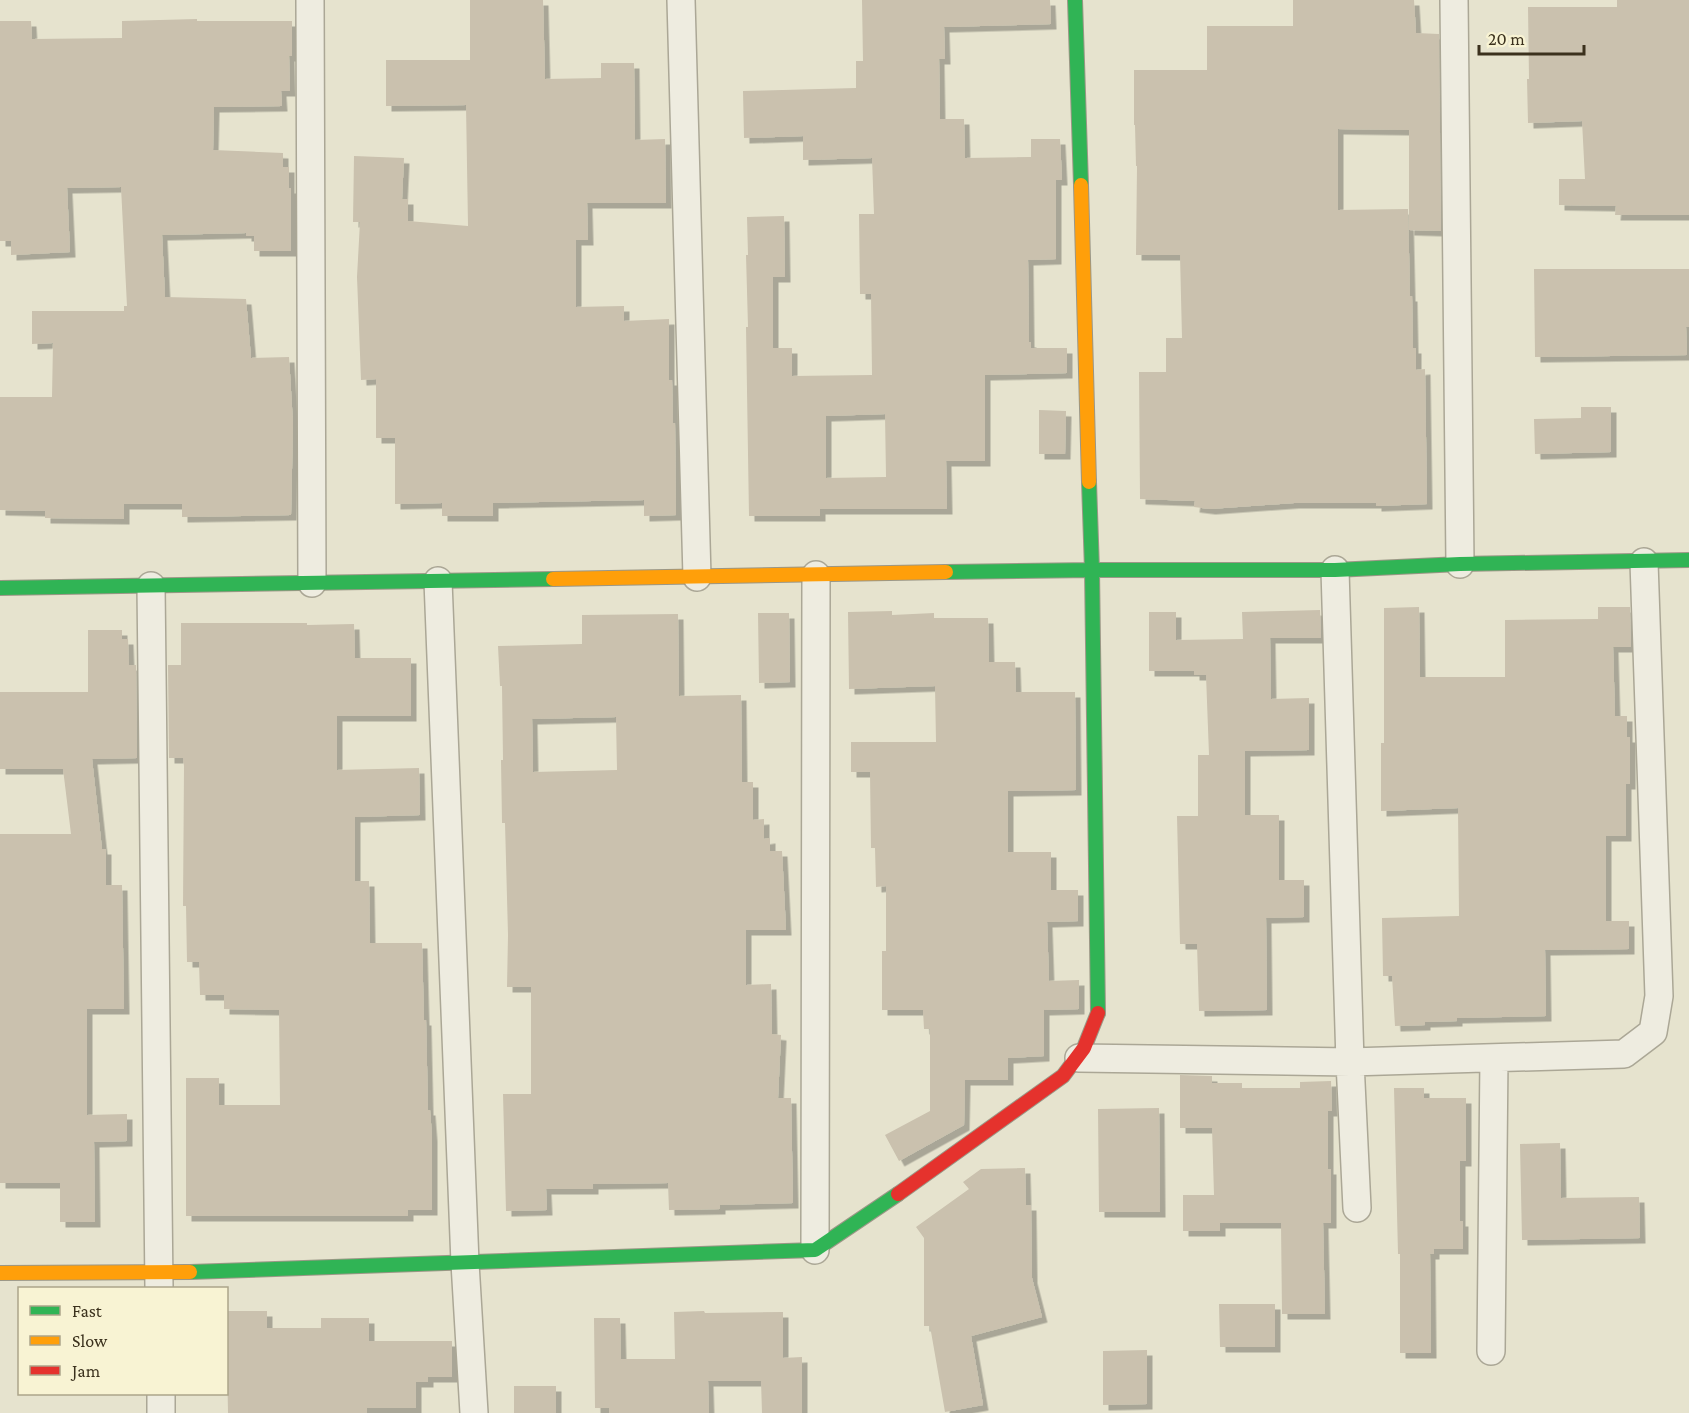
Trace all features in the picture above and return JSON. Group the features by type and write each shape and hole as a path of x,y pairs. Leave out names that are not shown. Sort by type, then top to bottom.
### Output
{"street":[{"path":"310,0 312,583"},
{"path":"681,0 697,577"},
{"path":"0,1273 159,1281 465,1263 815,1250 925,1176 1063,1076 1079,1058 1089,1040 1098,1014 1092,570 1075,0"},
{"path":"1454,0 1460,564"},
{"path":"0,588 1092,570 1335,570 1460,564 1689,560"},
{"path":"1079,1058 1350,1062 1624,1054 1653,1032 1659,996 1644,562"},
{"path":"1335,570 1350,1062 1357,1208"},
{"path":"815,1250 816,575"},
{"path":"438,581 465,1263 474,1413"},
{"path":"151,586 159,1281"},
{"path":"1491,1351 1494,1058"},
{"path":"161,1395 161,1413"}],"building":[{"path":"470,0 543,0 545,79 601,78 601,63 634,63 635,140 665,139 666,203 587,203 588,240 576,240 576,307 624,306 624,321 669,319 669,380 672,380 673,423 675,423 676,515 644,516 644,500 493,503 493,516 442,516 442,503 395,504 395,438 376,438 376,379 361,380 357,277 360,222 353,222 354,156 404,158 402,199 408,199 408,221 468,226 466,105 386,106 386,60 470,60"},
{"path":"862,0 1050,0 1051,24 944,27 945,59 939,59 940,119 964,119 965,158 1031,157 1031,139 1060,139 1062,180 1056,180 1056,259 1028,260 1029,342 1031,342 1031,348 1067,348 1067,373 985,375 985,461 946,461 947,509 820,509 820,516 749,516 747,217 784,216 785,277 773,277 773,348 792,348 792,376 872,375 871,294 860,294 859,214 874,214 872,158 803,160 803,136 744,138 743,91 856,88 856,61 863,61","holes":["885,414 886,477 826,478 826,416"]},
{"path":"1293,0 1414,0 1416,33 1439,34 1441,231 1409,230 1409,130 1338,129 1338,210 1408,209 1413,348 1416,348 1416,370 1425,369 1427,504 1376,506 1376,503 1294,503 1210,509 1194,507 1195,501 1140,499 1139,372 1166,372 1166,338 1182,338 1180,255 1136,255 1137,166 1134,70 1207,70 1207,26 1293,26"},
{"path":"1617,0 1689,0 1689,215 1615,215 1616,206 1559,205 1559,179 1585,179 1582,121 1528,123 1528,7 1617,7"},
{"path":"197,19 197,21 292,21 292,56 289,56 290,91 281,91 282,106 214,107 213,150 283,153 283,167 289,167 289,188 291,188 291,251 254,251 254,236 246,236 246,233 162,235 165,297 246,299 251,358 289,357 293,424 291,515 182,517 182,504 124,504 124,519 45,518 45,511 0,510 0,397 52,397 53,343 32,344 32,311 124,311 124,306 127,306 121,187 67,188 70,252 11,255 11,241 0,241 0,21 31,21 32,39 122,38 122,21"},
{"path":"1534,269 1689,269 1687,355 1535,357"},
{"path":"1581,407 1611,407 1611,452 1535,454 1534,419 1581,418"},
{"path":"1039,410 1066,411 1065,454 1039,454"},
{"path":"1419,607 1420,677 1505,677 1505,620 1598,619 1598,607 1630,607 1631,647 1613,647 1615,716 1627,716 1627,737 1630,737 1630,784 1626,784 1626,836 1606,836 1606,921 1629,921 1629,949 1545,950 1546,1016 1457,1018 1457,1021 1395,1026 1392,976 1383,976 1382,918 1459,916 1458,808 1381,811 1381,743 1384,743 1384,608"},
{"path":"1320,610 1321,638 1270,638 1271,699 1309,698 1309,750 1245,751 1245,815 1279,815 1279,880 1304,880 1304,917 1266,918 1267,1010 1199,1011 1197,944 1180,944 1177,816 1198,816 1198,755 1209,755 1206,675 1194,675 1194,671 1149,671 1149,612 1176,612 1176,640 1243,639 1242,612"},
{"path":"892,611 892,615 934,613 934,618 988,618 989,662 1015,662 1016,692 1075,692 1076,790 1008,791 1008,852 1051,852 1051,890 1078,890 1078,921 1047,922 1049,981 1079,980 1079,1009 1044,1010 1044,1056 1008,1058 1008,1080 965,1080 964,1125 899,1161 885,1135 930,1111 930,1029 924,1029 923,1010 882,1010 882,951 886,951 886,886 876,887 875,848 871,848 870,772 851,772 851,742 936,742 935,686 849,689 848,612"},
{"path":"758,613 789,613 790,682 759,683"},
{"path":"678,614 679,696 741,695 742,782 753,782 753,820 764,819 764,839 770,838 770,851 782,851 786,930 746,930 746,985 771,984 772,1034 781,1035 778,1098 791,1098 793,1203 720,1205 720,1209 669,1210 668,1183 593,1184 593,1189 546,1189 547,1210 506,1211 503,1094 531,1094 531,987 507,987 505,823 502,823 502,686 500,686 498,646 582,644 582,615","holes":["616,717 617,770 533,772 532,719"]},
{"path":"181,623 354,624 355,658 411,658 411,716 337,716 337,770 419,768 420,815 355,817 355,881 369,881 370,943 422,943 428,1110 430,1110 432,1136 432,1210 408,1210 408,1216 186,1216 186,1078 219,1078 219,1105 280,1105 279,1010 224,1009 224,995 200,995 199,962 187,962 186,906 183,906 184,766 183,758 169,758 168,665 181,665"},
{"path":"88,630 122,630 122,639 128,639 129,665 136,665 137,758 92,759 102,849 106,849 106,885 122,885 124,1009 87,1009 87,1115 127,1114 127,1141 94,1142 95,1222 60,1222 60,1183 0,1183 0,834 71,834 63,769 0,769 0,692 88,692"},
{"path":"1180,1075 1212,1076 1212,1083 1242,1083 1242,1088 1300,1088 1300,1082 1331,1081 1332,1111 1328,1111 1328,1169 1331,1169 1331,1223 1323,1223 1325,1314 1282,1314 1281,1223 1220,1223 1220,1231 1183,1231 1183,1195 1214,1195 1212,1128 1180,1128"},
{"path":"1394,1088 1424,1088 1424,1098 1466,1098 1466,1161 1460,1161 1460,1221 1463,1221 1463,1249 1434,1249 1434,1254 1430,1254 1431,1353 1400,1353 1400,1254 1398,1254"},
{"path":"1159,1108 1160,1212 1099,1212 1098,1109"},
{"path":"1560,1143 1561,1198 1639,1197 1640,1238 1522,1240 1520,1144"},
{"path":"1025,1168 1026,1205 1031,1205 1032,1278 1042,1317 971,1336 983,1405 945,1412 930,1326 924,1326 924,1238 916,1227 969,1189 963,1182 981,1169"},
{"path":"1219,1304 1275,1304 1275,1347 1220,1347"},
{"path":"228,1311 267,1311 267,1328 321,1328 321,1318 369,1318 369,1341 452,1341 452,1377 428,1377 428,1382 416,1382 416,1408 367,1408 367,1413 228,1413"},
{"path":"704,1311 705,1313 783,1312 783,1358 802,1357 802,1413 762,1413 761,1381 708,1381 709,1413 609,1413 609,1408 595,1408 594,1318 620,1318 621,1359 675,1359 674,1312"},
{"path":"1147,1350 1147,1404 1103,1405 1103,1351"},
{"path":"514,1386 556,1386 556,1413 514,1413"}],"traffic: fast":[{"path":"1075,0 1081,185"},
{"path":"1089,482 1098,1013"},
{"path":"946,572 1335,570 1460,564 1689,560"},
{"path":"0,588 553,579"},
{"path":"190,1272 815,1250 898,1194"}],"traffic: slow":[{"path":"1081,185 1089,482"},
{"path":"553,579 946,572"},
{"path":"0,1273 190,1272"}],"traffic: jam":[{"path":"898,1194 1063,1076 1084,1048 1098,1013"}]}
